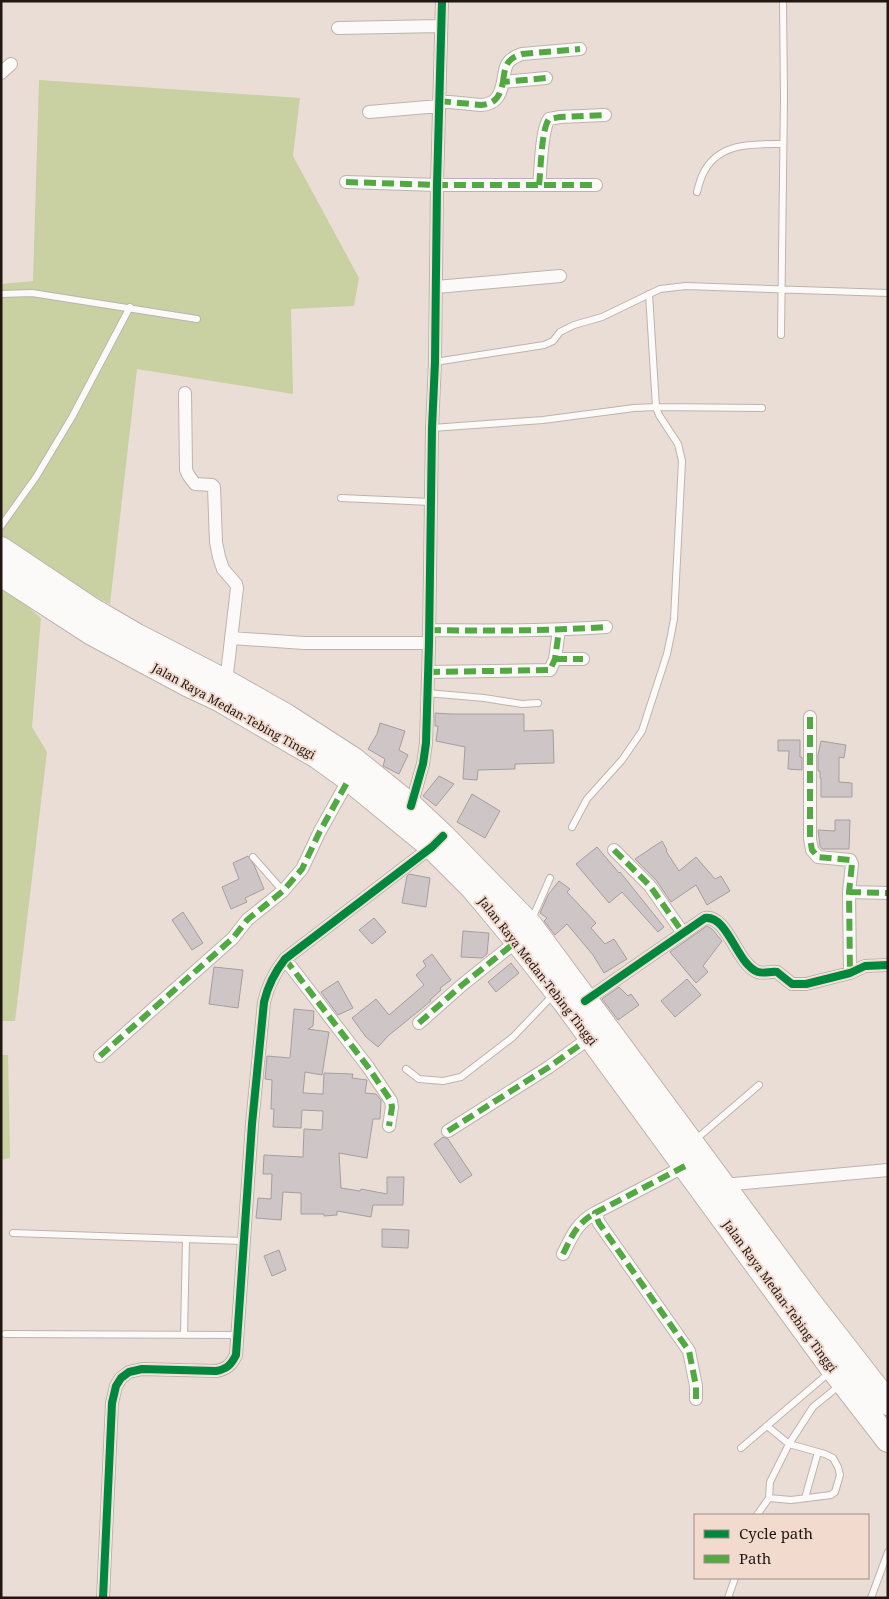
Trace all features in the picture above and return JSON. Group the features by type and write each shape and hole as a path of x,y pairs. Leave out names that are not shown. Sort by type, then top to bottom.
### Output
{"highway":[{"name":"Jalan Raya Medan-Tebing Tinggi","path":"1,549 89,608 286,716 354,760 411,806 473,888 524,933 585,1001 723,1185 888,1440"},
{"name":"Jalan Raya Medan-Tebing Tinggi","path":"1,574 92,633 260,722 317,756 438,841"},
{"name":"Jalan Raya Medan-Tebing Tinggi","path":"524,933 557,991 685,1166 843,1372 888,1403"}],"street":[{"path":"411,806 423,764 426,743 442,1"},
{"path":"338,28 441,26"},
{"path":"369,112 439,104 487,104 498,98 506,66 509,60 514,57 522,54 580,49"},
{"path":"503,82 546,78"},
{"path":"539,185 546,122 549,119 560,117 605,115"},
{"path":"346,182 437,185 596,186"},
{"path":"436,287 560,276"},
{"path":"185,393 186,470 195,484 212,485 214,487 216,542 219,557 223,569 236,584 237,588 226,682"},
{"path":"231,638 304,643 488,631 606,627"},
{"path":"428,672 550,670 556,659 559,630"},
{"path":"556,659 584,659"},
{"path":"810,717 810,839 812,850 818,857 850,860 851,862 850,973"},
{"path":"100,1056 233,938 247,920 283,891 307,862 320,831 349,779"},
{"path":"103,1598 112,1403 116,1386 121,1378 129,1372 142,1369 216,1371 226,1369 232,1364 236,1355 252,1124 264,1002 273,973 285,959 438,841"},
{"path":"614,850 650,886 683,933"},
{"path":"850,892 888,892"},
{"path":"585,1001 705,918 712,917 724,929 749,967 760,973 777,972 792,984 806,984 850,973 865,966 888,965"},
{"path":"419,1023 524,933"},
{"path":"285,959 368,1067 392,1102 389,1126"},
{"path":"448,1131 549,1067 591,1037"},
{"path":"563,1254 577,1227 584,1220 685,1166"},
{"path":"723,1185 888,1170"},
{"path":"595,1214 599,1223 689,1351 696,1386 696,1399"}],"lane":[{"path":"781,335 784,98 783,1"},
{"path":"697,192 704,172 716,156 732,148 752,144 782,144"},
{"path":"435,362 544,345 552,341 560,332 574,325 602,317 660,289 686,286 888,293"},
{"path":"1,294 32,293 197,319"},
{"path":"572,827 587,799 622,760 642,731 667,654 674,619 682,461 678,444 659,415 656,407 649,294"},
{"path":"1,526 36,477 72,417 130,307"},
{"path":"432,428 544,420 634,408 762,408"},
{"path":"341,498 430,502"},
{"path":"426,694 484,698 522,704 538,703"},
{"path":"253,857 283,891"},
{"path":"524,933 550,878"},
{"path":"406,1069 419,1079 442,1081 461,1077 513,1037 557,991"},
{"path":"692,1144 759,1085"},
{"path":"13,1233 243,1241"},
{"path":"184,1335 186,1240"},
{"path":"5,1334 238,1335"},
{"path":"741,1448 767,1426 843,1372"},
{"path":"757,1514 768,1498 770,1482 789,1444 813,1407 843,1372"},
{"path":"767,1426 789,1444 833,1458 840,1475 835,1492 830,1494 791,1500 768,1498"},
{"path":"805,1498 818,1452"},
{"path":"871,1598 888,1552"},
{"path":"728,1598 735,1579"}],"green space":[{"path":"39,80 300,98 293,156 359,278 354,306 291,309 293,394 137,369 110,604 41,568 1,539 1,284 33,281"},
{"path":"1,584 41,618 32,727 47,752 15,1021 1,1021"},
{"path":"1,1055 8,1055 10,1158 1,1160"}],"building":[{"path":"435,713 524,714 524,731 553,730 554,763 515,764 515,769 478,770 477,780 463,779 465,747 436,741 438,726 435,726"},
{"path":"380,723 405,731 399,750 408,755 399,774 383,766 385,759 368,749 377,734"},
{"path":"778,740 800,740 802,770 788,769 789,751 778,751"},
{"path":"821,741 846,745 844,758 839,757 839,782 852,783 852,797 821,797 818,755"},
{"path":"439,776 454,784 436,806 423,796"},
{"path":"472,794 500,811 485,838 457,822"},
{"path":"835,820 850,820 849,849 822,849 820,846 818,830 835,831"},
{"path":"662,841 679,871 696,857 715,879 721,876 730,891 707,905 696,885 671,902 656,880 635,859"},
{"path":"597,847 620,872 664,927 658,932 622,892 609,903 576,864"},
{"path":"248,856 264,889 245,898 247,902 231,909 222,887 239,879 233,863"},
{"path":"409,874 430,878 426,907 402,903"},
{"path":"559,881 570,889 567,892 596,923 591,928 605,944 614,939 627,959 604,973 593,955 567,924 555,935 544,921 547,918 540,913 548,895"},
{"path":"183,912 203,943 192,950 172,920"},
{"path":"374,918 386,932 372,944 359,930"},
{"path":"707,926 722,941 703,966 708,972 696,983 670,952"},
{"path":"463,931 489,933 487,954 482,958 461,957"},
{"path":"432,954 451,980 440,988 441,990 431,1001 388,1036 378,1047 366,1037 352,1018 376,999 389,1015 424,985 416,975 426,966 423,961"},
{"path":"511,963 519,973 496,992 488,982"},
{"path":"214,967 243,970 238,1008 209,1004"},
{"path":"687,979 701,995 675,1017 661,1001"},
{"path":"338,981 353,1008 338,1015 321,992"},
{"path":"619,987 628,996 631,994 639,1005 618,1020 602,999"},
{"path":"294,1009 314,1011 313,1026 308,1029 329,1032 322,1075 305,1072 303,1093 323,1094 324,1073 353,1074 352,1078 367,1080 365,1093 376,1094 381,1100 380,1119 373,1119 367,1158 339,1153 341,1188 360,1191 361,1189 387,1194 387,1177 404,1177 403,1205 373,1205 371,1217 337,1211 337,1215 301,1214 301,1193 283,1192 281,1220 256,1218 258,1198 271,1199 272,1174 263,1174 264,1155 303,1157 304,1129 322,1130 323,1111 302,1110 301,1128 273,1127 274,1109 271,1109 272,1080 265,1079 267,1056 290,1058"},
{"path":"443,1137 448,1139 472,1175 460,1183 434,1144"},
{"path":"382,1229 409,1230 408,1248 382,1247"},
{"path":"279,1250 286,1270 272,1276 264,1256"}],"marked path":[{"path":"503,82 507,64 517,56 580,49"},
{"path":"439,101 486,104 494,101 503,82 546,78"},
{"path":"539,185 544,132 549,119 605,115"},
{"path":"346,182 437,185 596,185"},
{"path":"429,630 518,630 606,627"},
{"path":"428,672 550,670 555,659 559,630"},
{"path":"555,659 583,659"},
{"path":"810,717 810,839 812,850 818,857 850,860 852,864 849,892 850,973"},
{"path":"100,1056 233,938 247,920 283,891 302,869 320,831 349,779"},
{"path":"614,850 650,886 683,933"},
{"path":"849,892 888,893"},
{"path":"419,1023 462,985 517,941"},
{"path":"285,959 368,1067 391,1101 389,1126"},
{"path":"448,1131 549,1067 591,1037"},
{"path":"685,1166 595,1213 599,1223 689,1351 696,1386 696,1399"},
{"path":"563,1254 579,1226 595,1213"}],"cycle path":[{"path":"411,806 423,764 426,743 442,1"},
{"path":"103,1598 112,1403 116,1386 121,1378 129,1372 142,1369 220,1370 226,1368 236,1355 252,1124 264,1002 270,985 285,959 432,847 443,836"},
{"path":"585,1001 705,918 713,919 720,924 751,968 760,973 777,972 792,984 806,984 850,973 865,966 888,965"}]}
